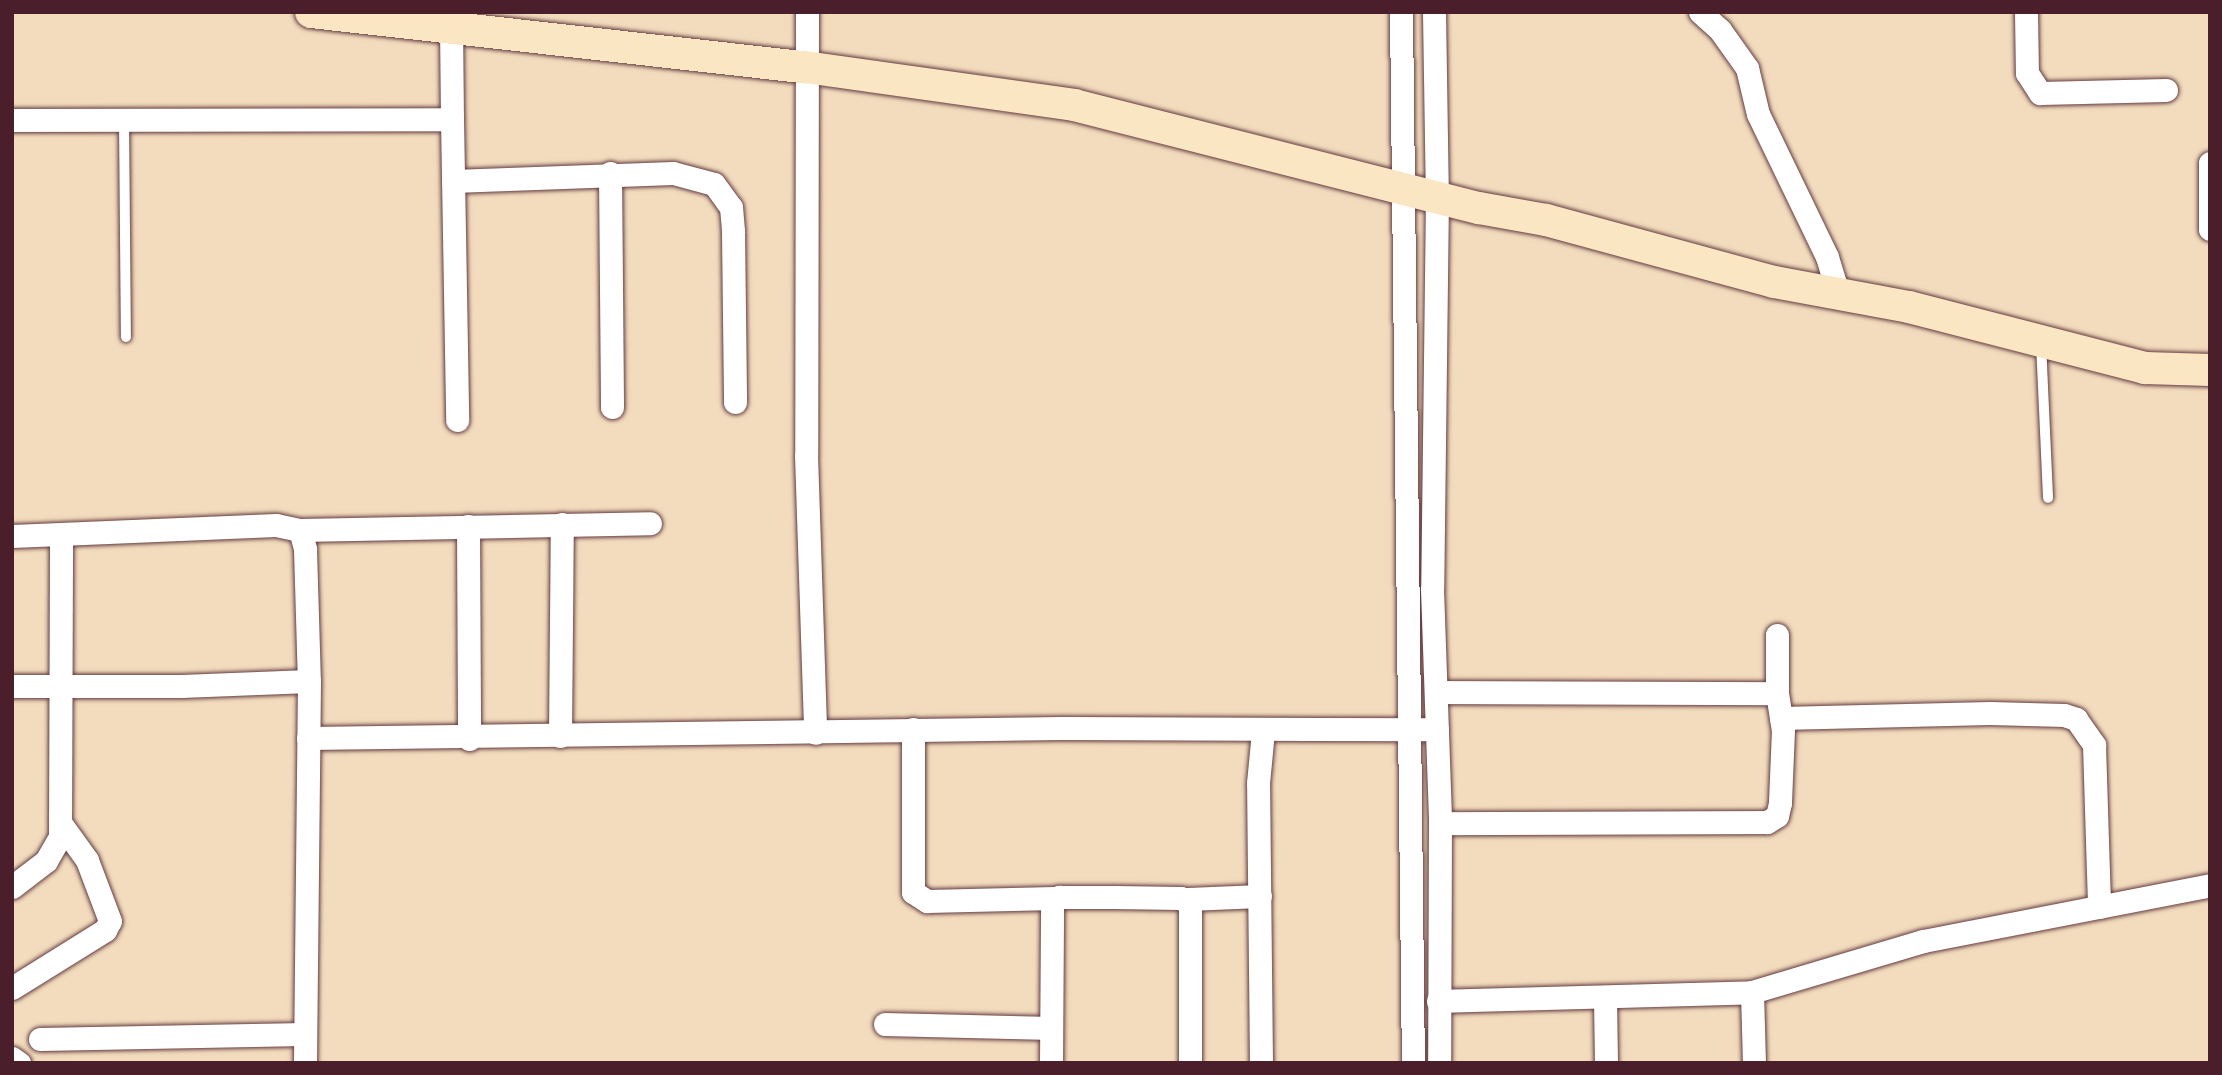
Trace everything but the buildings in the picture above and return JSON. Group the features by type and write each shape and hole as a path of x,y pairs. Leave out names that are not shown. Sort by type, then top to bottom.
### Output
{"street":[{"path":"311,12 369,16 451,29 805,67 1074,105 1437,197 1546,220 1774,282 1838,293 2040,338 2145,368 2210,370"},
{"path":"807,12 806,455 815,733"},
{"path":"1401,12 1413,1063"},
{"path":"1434,12 1437,197 1432,589 1440,823 1439,1063"},
{"path":"1700,12 1720,30 1747,68 1758,114 1828,257 1838,293"},
{"path":"2026,12 2027,73 2040,93 2166,90"},
{"path":"451,29 457,420"},
{"path":"12,120 452,119"},
{"path":"2210,163 2210,229"},
{"path":"453,181 610,173 699,177 725,194 731,206 736,286 735,402"},
{"path":"610,173 612,407"},
{"path":"12,536 276,525 300,530 650,523"},
{"path":"559,736 562,524"},
{"path":"468,526 469,739"},
{"path":"300,530 307,571 309,681 305,1063"},
{"path":"12,887 55,850 61,824 61,534"},
{"path":"1440,823 1767,822 1777,816 1780,803 1781,718 1777,693 1777,635"},
{"path":"12,685 309,681"},
{"path":"1436,692 1777,693"},
{"path":"1781,718 1990,713 2064,715 2076,719 2094,745 2099,907"},
{"path":"913,729 913,892 927,901 1260,896"},
{"path":"308,738 469,739 913,729 1437,729"},
{"path":"1261,1063 1258,783 1263,731"},
{"path":"12,988 104,930 110,921 87,860 61,824"},
{"path":"1438,1001 1605,999 1752,992 1923,941 2210,885"},
{"path":"1051,1063 1054,898"},
{"path":"1188,899 1192,911 1190,1063"},
{"path":"1752,992 1754,1063"},
{"path":"1605,999 1606,1063"},
{"path":"885,1024 1051,1028"},
{"path":"40,1039 304,1034"},
{"path":"12,1058 19,1063"}],"lane":[{"path":"124,120 126,337"},
{"path":"2040,338 2048,498"}]}
